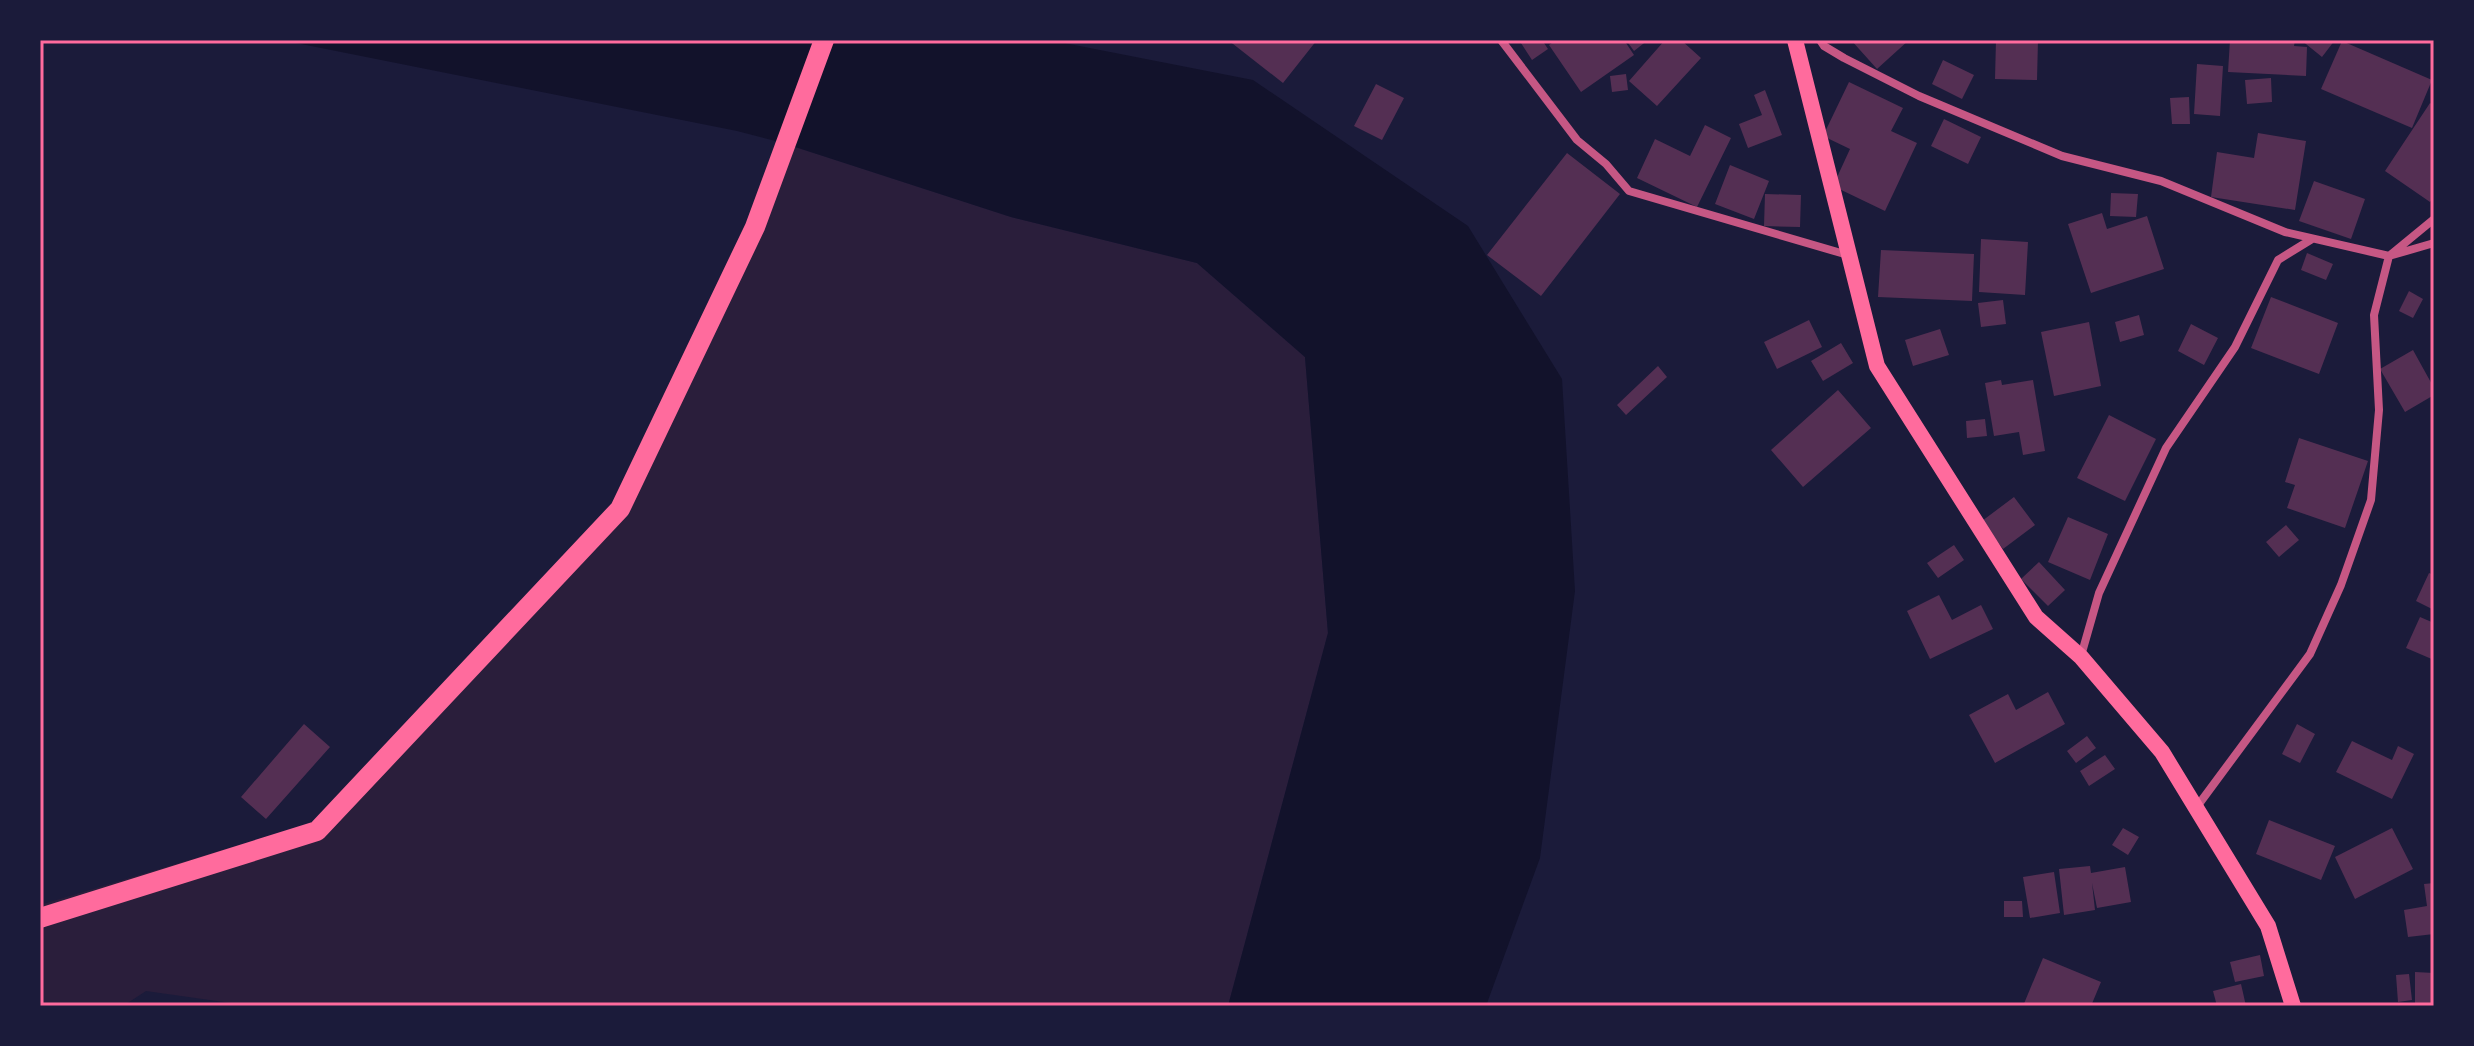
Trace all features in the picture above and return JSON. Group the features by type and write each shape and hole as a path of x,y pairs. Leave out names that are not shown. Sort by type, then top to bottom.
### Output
{"main road":[{"path":"40,918 317,831 620,509 755,227 824,40"},
{"path":"1795,40 1877,366 2036,617 2081,657 2162,752 2268,926 2293,1006"}],"street":[{"path":"1501,40 1577,140 1606,164 1629,191 1848,255"},
{"path":"1820,40 1844,58 1919,96 2062,156 2161,181 2285,232 2389,256 2434,243"},
{"path":"2196,808 2310,654 2341,585 2371,500 2379,410 2374,315 2389,256 2434,219"},
{"path":"2081,657 2099,593 2166,448 2235,347 2278,260 2312,239"}],"shaded area":[{"path":"281,40 1049,40 1253,80 1468,226 1562,379 1575,591 1540,858 1486,1006 1228,1006 1328,633 1305,357 1197,263 1011,217 737,131"},
{"path":"783,143 1011,217 1197,263 1305,357 1328,633 1228,1006 252,1006 146,991 123,1006 40,1006 40,905 315,822 614,504 753,225"}],"building":[{"path":"1228,40 1317,40 1283,83"},
{"path":"1519,40 1542,40 1548,49 1532,60"},
{"path":"1556,40 1624,40 1634,55 1581,92 1549,45"},
{"path":"1626,40 1648,40 1634,51"},
{"path":"1665,40 1681,40 1701,58 1657,106 1629,81"},
{"path":"1851,40 1909,40 1877,69"},
{"path":"1996,40 2038,40 2037,80 1995,79"},
{"path":"2230,40 2295,40 2294,46 2307,47 2306,76 2228,72"},
{"path":"2301,40 2335,40 2322,57"},
{"path":"2342,41 2432,80 2412,128 2321,89"},
{"path":"1943,60 1974,75 1962,99 1932,84"},
{"path":"2197,64 2223,66 2220,116 2194,114"},
{"path":"1626,74 1628,90 1612,92 1610,76"},
{"path":"2271,78 2272,102 2247,104 2245,80"},
{"path":"1849,82 1903,108 1891,131 1917,143 1885,211 1833,186 1850,149 1823,136"},
{"path":"1376,84 1404,98 1382,140 1354,126"},
{"path":"1765,90 1782,135 1748,148 1739,124 1762,115 1754,95"},
{"path":"2189,97 2190,124 2172,124 2170,98"},
{"path":"2430,103 2434,106 2434,196 2430,202 2385,171"},
{"path":"1944,119 1981,137 1968,164 1931,146"},
{"path":"1705,125 1731,138 1697,207 1637,178 1655,139 1690,156"},
{"path":"2258,133 2306,141 2295,210 2211,197 2217,152 2254,158"},
{"path":"1567,153 1620,194 1541,296 1487,255"},
{"path":"1730,165 1769,181 1754,219 1715,204"},
{"path":"2314,181 2365,199 2351,239 2299,221"},
{"path":"2111,193 2138,194 2136,217 2110,216"},
{"path":"1765,194 1801,195 1800,227 1764,226"},
{"path":"2102,213 2107,229 2147,216 2164,269 2091,293 2068,224"},
{"path":"1981,239 2028,242 2025,295 1979,292"},
{"path":"1881,250 1974,254 1972,301 1878,297"},
{"path":"2307,253 2333,264 2326,280 2301,270"},
{"path":"2409,291 2423,299 2413,318 2399,311"},
{"path":"2271,297 2338,323 2319,374 2251,348"},
{"path":"2003,300 2006,324 1981,327 1978,303"},
{"path":"2139,315 2144,335 2120,342 2115,322"},
{"path":"1809,320 1822,347 1777,369 1764,342"},
{"path":"2089,322 2101,386 2054,396 2041,332"},
{"path":"2191,324 2218,338 2204,365 2178,351"},
{"path":"1940,329 1949,355 1913,366 1905,340"},
{"path":"1841,343 1853,363 1823,381 1811,361"},
{"path":"2413,350 2434,388 2434,395 2405,412 2380,369"},
{"path":"1658,366 1667,377 1626,415 1617,405"},
{"path":"2001,380 2002,385 2033,380 2045,451 2023,455 2019,432 1994,436 1985,383"},
{"path":"1838,390 1871,428 1803,487 1771,450"},
{"path":"2109,415 2156,439 2125,501 2077,478"},
{"path":"1985,419 1987,436 1967,438 1966,421"},
{"path":"2299,438 2368,461 2345,528 2287,508 2295,485 2285,482"},
{"path":"2014,497 2035,525 2003,549 1982,521"},
{"path":"2068,517 2108,534 2090,580 2048,562"},
{"path":"2286,525 2299,540 2279,557 2266,542"},
{"path":"1954,545 1964,560 1938,578 1927,563"},
{"path":"2039,562 2065,590 2048,606 2021,579"},
{"path":"2429,573 2434,575 2434,610 2416,601"},
{"path":"1939,595 1952,620 1981,605 1993,629 1930,659 1907,611"},
{"path":"2420,617 2434,623 2434,660 2406,648"},
{"path":"2048,692 2065,724 1995,763 1969,715 2008,694 2016,710"},
{"path":"304,724 330,747 266,819 241,797"},
{"path":"2297,724 2315,734 2300,763 2282,754"},
{"path":"2087,736 2096,748 2076,763 2067,751"},
{"path":"2352,741 2392,760 2398,746 2414,754 2392,799 2336,772"},
{"path":"2105,755 2115,769 2089,786 2080,771"},
{"path":"2269,820 2335,846 2321,880 2256,854"},
{"path":"2123,828 2139,837 2128,855 2112,845"},
{"path":"2392,828 2413,869 2355,899 2335,857"},
{"path":"2090,866 2091,873 2125,867 2131,902 2097,908 2092,883 2095,910 2064,915 2059,869"},
{"path":"2054,872 2060,913 2030,918 2023,877"},
{"path":"2434,883 2434,934 2408,937 2404,910 2427,906 2424,884"},
{"path":"2004,901 2022,901 2023,917 2004,917"},
{"path":"2260,955 2264,976 2235,982 2230,962"},
{"path":"2043,958 2101,982 2091,1006 2023,1006"},
{"path":"2415,972 2434,973 2434,1006 2415,1006"},
{"path":"2409,974 2412,1000 2398,1002 2396,975"},
{"path":"2241,984 2246,1006 2217,1006 2213,991"}]}
